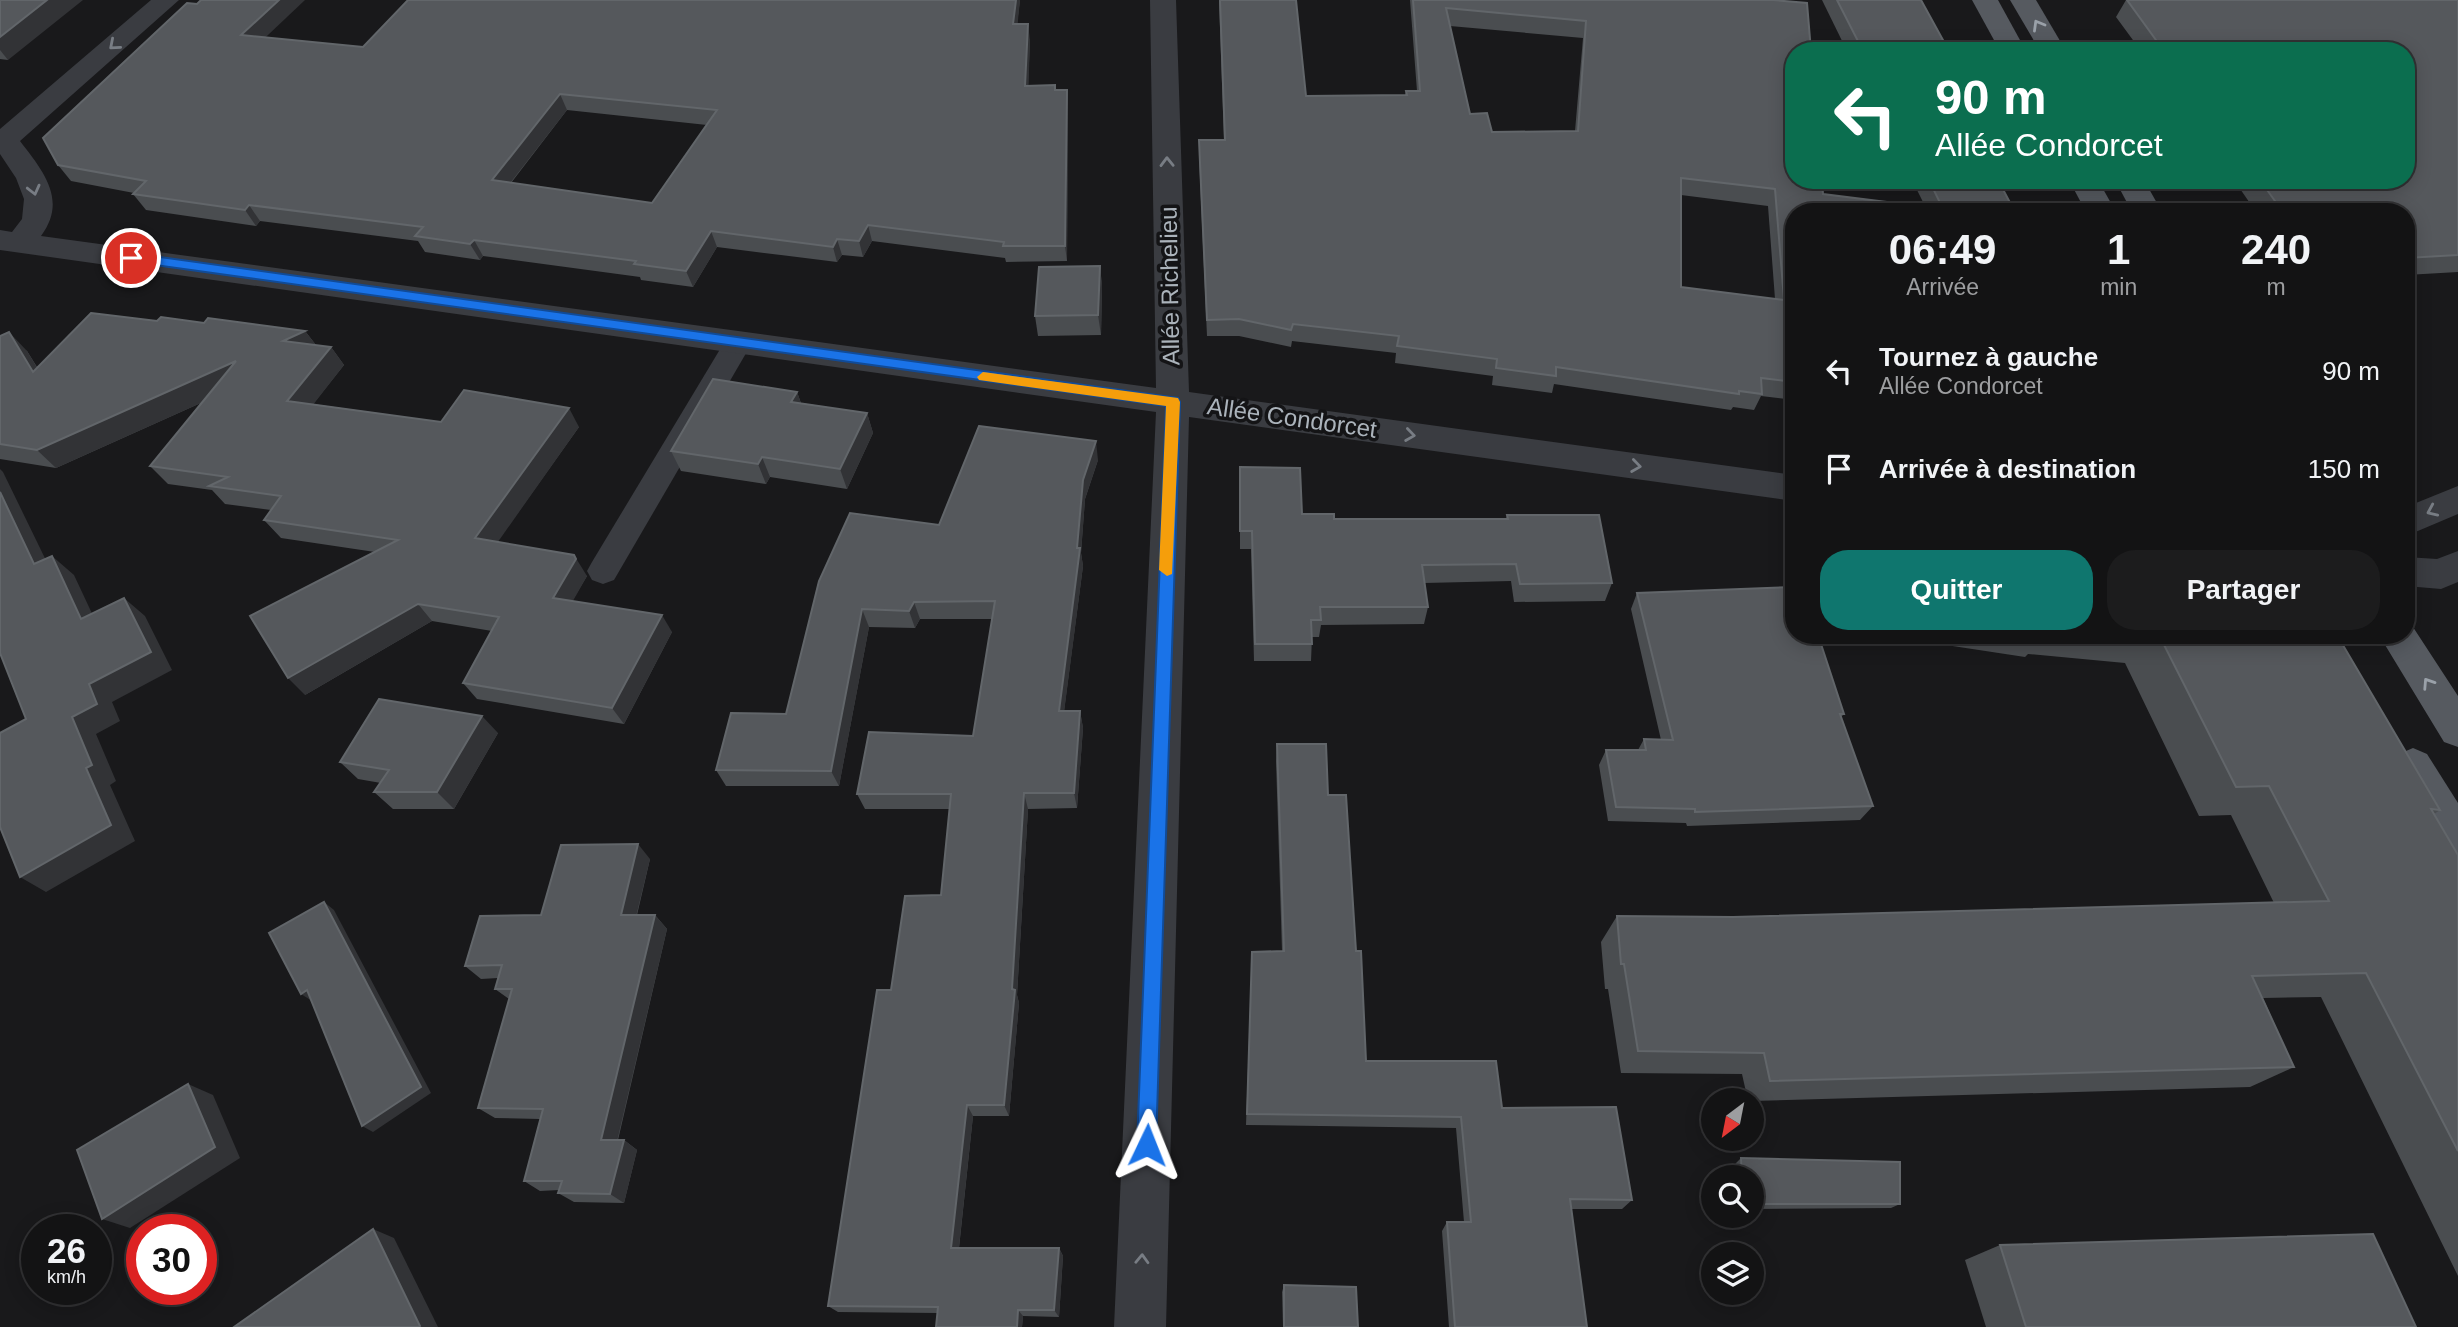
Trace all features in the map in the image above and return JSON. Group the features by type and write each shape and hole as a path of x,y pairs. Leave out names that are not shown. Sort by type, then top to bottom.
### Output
{"main road":[{"path":"1985,0 2008,42"},
{"path":"2023,0 2048,42"},
{"path":"2404,644 2458,730"},
{"path":"2396,737 2458,839"}],"street":[{"path":"10,241 38,218 36,194 29,173 2,143 166,0"},
{"name":"Allée Richelieu","path":"1140,1327 1173,402 1163,0"},
{"name":"Allée Condorcet","path":"10,241 1785,487"},
{"path":"2415,518 2458,499"},
{"path":"2415,572 2441,574 2458,565"}],"lane":[{"path":"603,571 738,343"}],"building":[{"path":"0,0 47,0 0,37"},
{"path":"201,0 279,0 241,35 363,47 408,0 1016,0 1013,24 1028,24 1025,86 1055,85 1055,90 1067,90 1065,246 1003,246 1004,242 868,225 859,241 837,239 833,247 711,231 686,271 634,264 636,261 474,240 470,244 415,236 423,227 249,205 245,210 133,194 146,181 58,165 43,138 187,3 197,4","holes":["560,94 717,110 652,203 492,180"]},
{"path":"1220,0 1296,0 1306,96 1407,95 1406,91 1420,91 1413,0 1773,0 1807,3 1810,42 1785,42 1785,189 1823,189 1823,194 1895,203 1785,203 1785,381 1761,378 1762,394 1739,391 1739,394 1556,367 1556,376 1496,368 1497,359 1397,346 1399,336 1293,324 1291,330 1239,319 1207,320 1199,140 1225,140","holes":["1446,8 1586,21 1578,131 1492,132 1487,113 1470,114","1681,178 1775,189 1784,300 1681,287"]},
{"path":"1837,0 1921,0 1944,42 1858,42"},
{"path":"2127,0 2458,0 2458,255 2415,257 2415,203 2276,203 2266,189 2415,189 2415,42 2157,42"},
{"path":"1933,189 2003,189 2010,203 1940,203"},
{"path":"1100,266 1098,315 1035,316 1039,267"},
{"path":"91,313 157,321 161,317 204,323 208,318 305,331 283,341 331,347 287,401 441,422 464,390 569,408 475,538 574,555 576,559 553,598 662,615 612,708 463,683 499,617 418,604 288,678 250,616 398,540 264,520 281,496 209,486 228,477 150,466 236,361 37,450 0,444 0,336 9,332 33,372"},
{"path":"713,379 797,392 791,402 867,413 840,469 762,457 758,464 671,451"},
{"path":"979,426 1096,441 1083,480 1077,548 1080,548 1059,711 1080,711 1074,793 1024,793 1012,989 1015,990 1004,1105 967,1105 951,1248 1059,1248 1054,1310 1018,1310 1017,1327 936,1327 938,1307 828,1306 877,990 891,990 905,896 941,895 951,794 857,794 869,732 973,736 995,601 914,602 909,611 862,609 831,771 716,770 731,713 786,714 819,581 850,513 939,525"},
{"path":"1240,467 1300,468 1302,514 1334,514 1334,519 1508,519 1507,515 1599,515 1612,583 1520,584 1516,564 1422,565 1428,607 1320,607 1321,620 1311,620 1312,644 1255,644 1252,531 1240,531"},
{"path":"0,492 34,564 52,556 81,619 124,598 151,652 89,684 97,704 72,717 92,765 86,768 111,825 20,877 0,827 0,733 26,719 0,653"},
{"path":"1785,587 1785,644 1821,644 1844,714 1840,714 1873,806 1695,812 1695,809 1616,807 1606,750 1646,750 1644,739 1673,740 1637,593"},
{"path":"2164,644 2342,644 2440,810 2431,809 2458,855 2458,1151 2366,973 2252,976 2294,1067 1770,1081 1764,1053 1638,1051 1624,964 1621,964 1617,916 1733,917 2329,901 2269,786 2236,787"},
{"path":"379,699 482,716 437,792 374,792 389,770 340,762"},
{"path":"1277,744 1326,744 1328,795 1346,795 1356,951 1361,951 1366,1061 1496,1061 1502,1108 1616,1107 1632,1200 1570,1199 1587,1327 1455,1327 1447,1222 1471,1222 1461,1117 1247,1114 1252,952 1284,951"},
{"path":"638,844 621,915 655,915 601,1140 624,1140 610,1194 558,1193 562,1181 524,1181 543,1109 478,1108 512,989 495,989 502,965 465,966 480,916 541,915 561,845"},
{"path":"324,902 421,1087 362,1126 307,990 301,994 269,933"},
{"path":"188,1084 215,1147 110,1214 100,1214 77,1150"},
{"path":"1741,1158 1900,1162 1900,1204 1764,1204 1764,1165 1741,1165"},
{"path":"373,1229 419,1327 234,1327"},
{"path":"2373,1234 2416,1327 2026,1327 2000,1245"},
{"path":"1284,1285 1356,1287 1358,1327 1284,1327"}],"slow traffic":[{"path":"983,377 1173,402 1167,570"}],"route":[{"path":"131,258 1173,402 1147,1145"}]}
